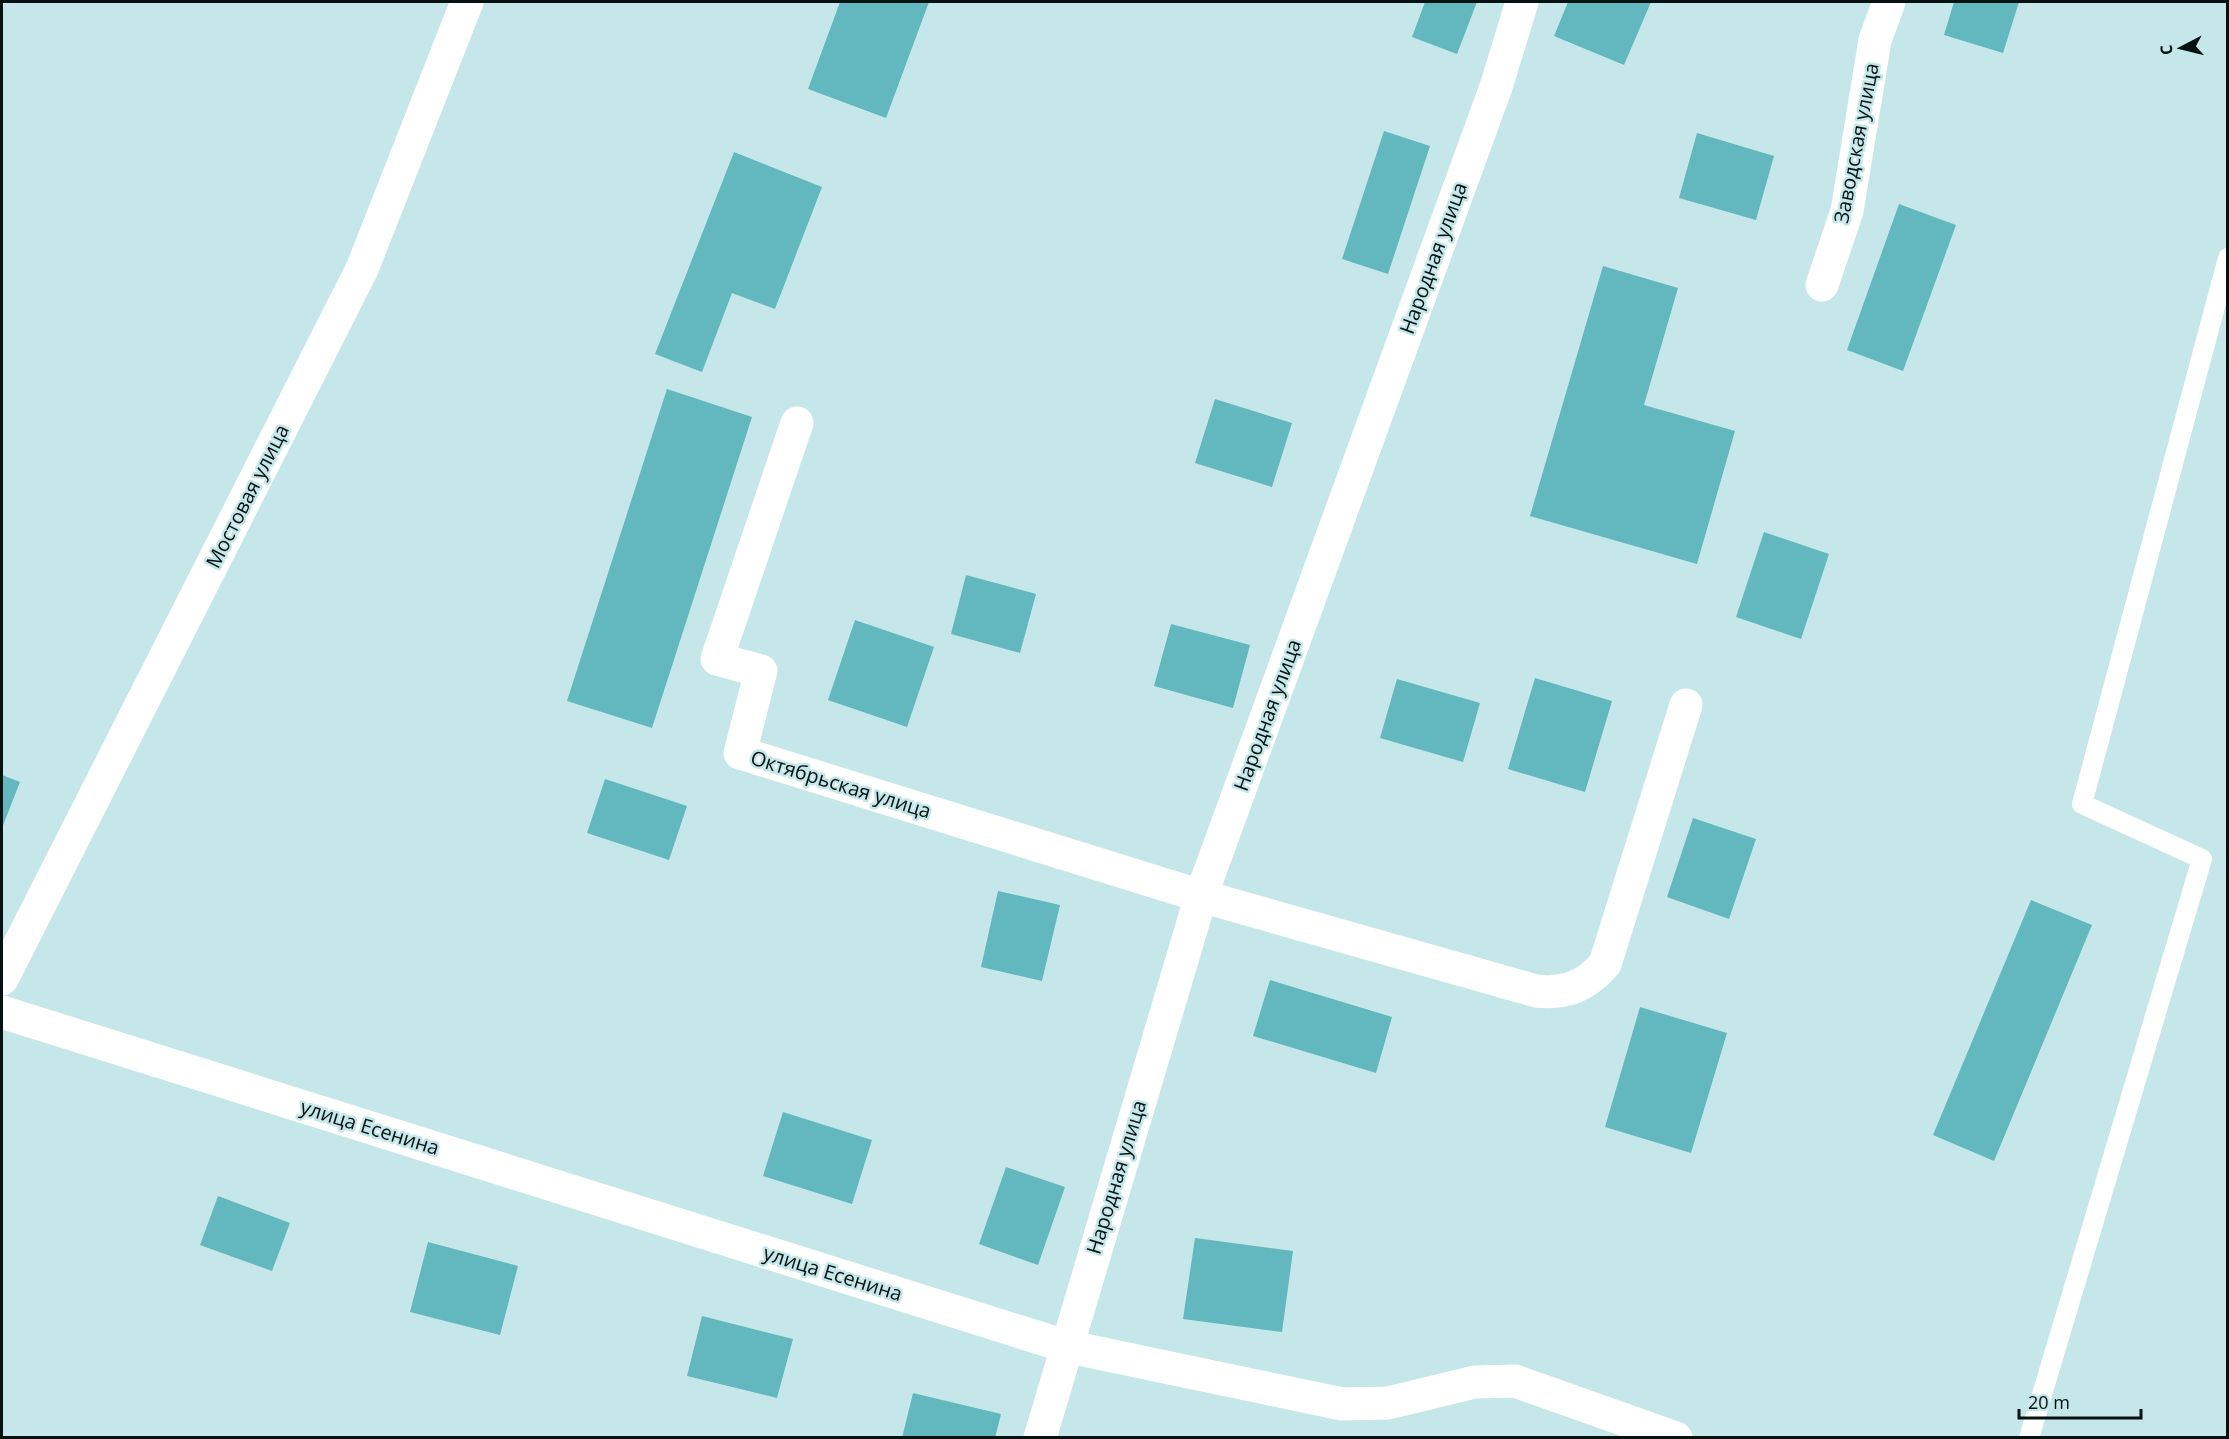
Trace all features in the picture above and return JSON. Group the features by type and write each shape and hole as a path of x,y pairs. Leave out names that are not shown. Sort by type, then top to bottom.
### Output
{"street":[{"name":"Мостовая улица","path":"2,979 362,269 467,2"},
{"name":"Народная улица","path":"1040,1437 1065,1346 1201,896 1496,87 1522,2"},
{"name":"Заводская улица","path":"1822,285 1847,211 1875,40 1889,2"},
{"name":"Октябрьская улица","path":"797,423 717,659 761,671 740,753 1201,896"},
{"path":"1201,896 1536,991 1556,993 1574,989 1591,980 1605,964 1686,705"},
{"name":"улица Есенина","path":"2,1011 1065,1346 1342,1404 1388,1403 1475,1382 1515,1382 1676,1437"}],"lane":[{"path":"2029,1437 2202,859 2082,804 2228,258"}],"building":[{"path":"840,2 929,2 886,118 808,89"},
{"path":"1425,2 1477,2 1457,54 1412,37"},
{"path":"1568,2 1651,2 1624,65 1554,36"},
{"path":"1954,2 2019,2 2003,53 1944,35"},
{"path":"1384,131 1430,146 1388,274 1342,259"},
{"path":"1697,133 1774,156 1756,220 1679,198"},
{"path":"734,152 822,187 775,309 732,293 702,372 655,354"},
{"path":"1899,204 1956,225 1903,371 1847,350"},
{"path":"1603,266 1678,288 1644,405 1735,431 1697,564 1530,516"},
{"path":"667,389 752,417 652,728 567,701"},
{"path":"1215,399 1292,423 1272,487 1195,463"},
{"path":"1764,532 1829,554 1801,639 1736,617"},
{"path":"966,575 1036,594 1020,653 951,634"},
{"path":"855,620 934,647 907,727 828,700"},
{"path":"1171,624 1250,645 1233,708 1154,686"},
{"path":"1535,678 1612,701 1585,792 1508,769"},
{"path":"1397,679 1480,703 1463,762 1380,738"},
{"path":"2,775 20,782 2,828"},
{"path":"605,779 687,806 669,860 587,833"},
{"path":"1693,818 1756,839 1729,919 1667,897"},
{"path":"998,891 1060,905 1042,981 981,967"},
{"path":"2031,900 2092,925 1994,1161 1933,1135"},
{"path":"1270,980 1392,1017 1376,1073 1253,1036"},
{"path":"1640,1007 1727,1033 1691,1153 1605,1127"},
{"path":"783,1112 872,1140 852,1204 763,1176"},
{"path":"1006,1167 1065,1187 1038,1265 979,1244"},
{"path":"218,1196 290,1223 272,1271 200,1245"},
{"path":"1195,1238 1293,1251 1282,1332 1183,1319"},
{"path":"428,1242 518,1266 500,1335 410,1312"},
{"path":"702,1316 793,1339 777,1398 687,1376"},
{"path":"913,1393 1001,1414 995,1438 902,1438"}]}
